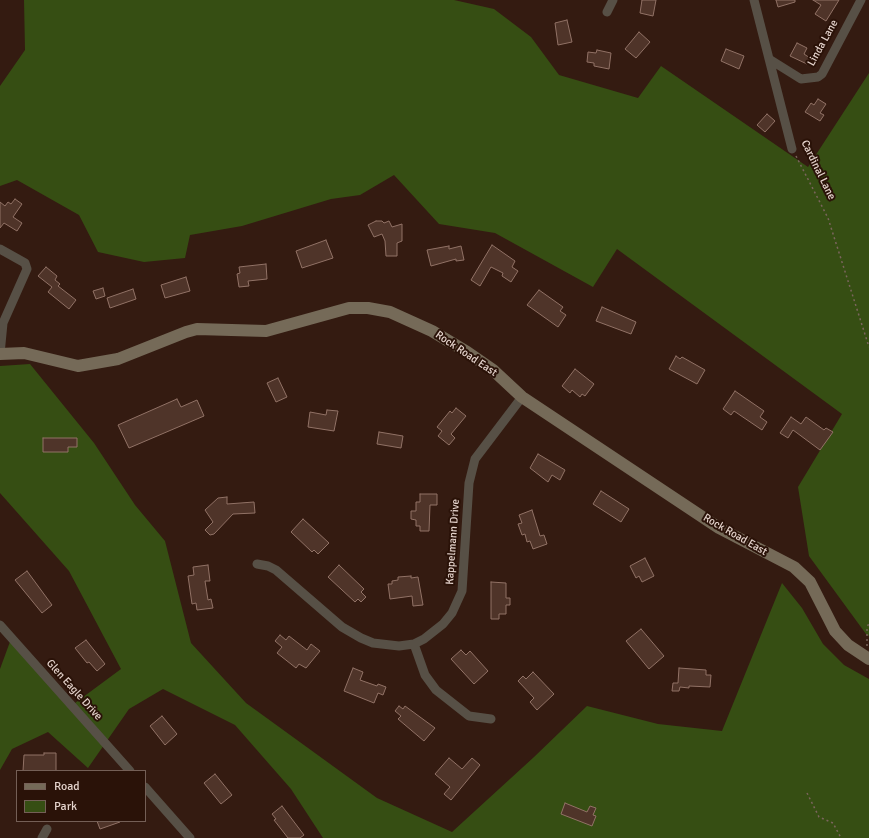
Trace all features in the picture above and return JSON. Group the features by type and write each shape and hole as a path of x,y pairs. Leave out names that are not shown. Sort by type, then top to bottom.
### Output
{"street":[{"path":"607,12 613,0"},
{"name":"Cardinal Lane","path":"754,0 792,149"},
{"name":"Linda Lane","path":"769,59 800,78 818,77 822,74 861,0"},
{"path":"0,249 25,263 27,269 3,323 0,354"},
{"name":"Rock Road East","path":"0,354 24,353 78,366 118,359 197,329 266,330 349,308 368,308 390,312 438,335 493,370 522,397 719,528 794,567 810,582 835,631 848,645 869,659"},
{"name":"Kappelmann Drive","path":"414,644 443,624 458,602 463,580 468,483 471,470 482,448 522,397"},
{"path":"258,564 268,566 276,570 342,627 361,638 385,646 414,644 425,675 436,690 469,716 491,719"},
{"name":"Glen Eagle Drive","path":"0,625 129,770"},
{"path":"146,788 190,838"},
{"path":"42,838 47,829"}],"path":[{"name":"Cardinal Lane","path":"792,149 828,218 869,347"},
{"path":"869,622 867,629 869,659"},
{"path":"807,793 819,817 833,823 841,838"}],"green space":[{"path":"24,0 454,0 494,9 531,37 559,75 638,98 661,66 808,167 869,73 869,636 809,556 798,487 842,414 617,249 593,287 495,233 439,224 394,175 360,195 331,199 242,226 190,235 185,258 144,262 98,252 79,215 17,180 0,186 0,86 25,50"},
{"path":"30,364 94,443 135,505 165,541 191,643 246,703 377,798 452,832 587,706 658,724 722,731 782,583 802,608 823,644 844,665 869,679 869,838 323,838 291,789 235,725 163,689 129,709 88,768 48,732 12,749 0,770 0,669 11,639 71,706 121,669 69,571 0,493 0,366"}],"building":[{"path":"642,0 656,0 653,16 640,13"},
{"path":"776,0 795,0 795,2 778,7"},
{"path":"813,0 839,0 826,21 815,14 821,5"},
{"path":"567,20 572,42 558,45 555,23"},
{"path":"639,32 650,42 636,58 625,49"},
{"path":"797,43 807,48 804,54 810,58 807,64 790,56"},
{"path":"726,49 744,56 739,69 721,61"},
{"path":"597,50 611,53 609,69 594,66 594,63 587,62 588,52 596,53"},
{"path":"818,99 826,104 820,113 824,115 820,121 805,112 811,103 814,105"},
{"path":"767,114 775,121 765,132 757,125"},
{"path":"15,199 22,204 13,217 22,223 17,231 4,223 0,228 0,202 5,206 8,202 11,204"},
{"path":"376,221 382,221 384,223 389,221 392,227 402,224 402,241 397,243 397,256 386,256 385,241 382,234 374,237 368,225"},
{"path":"326,240 333,258 302,268 296,251"},
{"path":"492,245 515,261 512,267 518,271 511,282 502,276 503,273 491,267 480,286 471,280"},
{"path":"449,246 449,249 461,246 464,260 456,261 456,259 431,266 427,250"},
{"path":"266,264 267,279 248,281 249,286 239,287 237,274 240,273 239,267"},
{"path":"46,267 57,276 55,280 60,284 58,286 76,300 69,309 48,292 52,287 38,276"},
{"path":"186,277 190,291 165,298 161,285"},
{"path":"103,288 105,296 96,299 93,291"},
{"path":"133,289 136,299 110,308 107,298"},
{"path":"539,290 563,307 560,311 566,315 558,327 527,305"},
{"path":"602,307 636,322 631,334 596,321"},
{"path":"676,356 680,359 682,357 705,370 697,384 669,369"},
{"path":"575,369 594,384 585,396 582,394 580,397 572,390 570,393 562,386"},
{"path":"278,378 287,397 276,402 267,383"},
{"path":"735,391 764,411 760,417 767,422 762,430 734,411 731,415 723,409"},
{"path":"177,399 181,407 197,400 204,416 129,448 118,425"},
{"path":"456,408 466,416 451,434 455,438 449,445 438,436 442,431 437,427 450,411 452,413"},
{"path":"327,410 338,411 334,431 308,427 310,412 326,415"},
{"path":"791,417 801,424 806,417 824,430 826,428 833,432 820,450 793,430 788,438 780,433"},
{"path":"379,432 403,436 401,448 377,444"},
{"path":"43,438 77,438 77,447 68,447 68,452 43,452"},
{"path":"538,454 565,470 560,480 552,475 548,482 530,468"},
{"path":"601,491 629,509 621,522 593,504"},
{"path":"420,494 437,494 437,505 430,505 429,531 420,531 420,526 416,526 416,520 411,519 411,511 416,511 416,502 420,502"},
{"path":"227,497 227,504 254,502 255,513 233,514 214,534 210,535 205,530 213,522 205,510 218,498"},
{"path":"532,510 540,536 544,535 547,544 533,549 530,541 527,542 525,534 522,535 518,524 522,523 519,515"},
{"path":"303,519 329,543 318,554 314,550 312,552 291,532"},
{"path":"645,558 654,576 642,582 639,576 636,578 630,566"},
{"path":"208,565 210,581 205,581 208,600 211,599 213,608 197,610 196,603 192,604 188,576 194,575 193,567"},
{"path":"339,565 364,589 361,592 366,597 361,602 358,599 355,602 328,577"},
{"path":"27,571 52,605 42,613 15,580"},
{"path":"411,576 411,578 418,577 423,605 413,606 412,596 390,599 388,584 392,584 392,581 398,580 398,577"},
{"path":"491,582 506,583 506,598 510,598 510,605 506,605 506,614 499,614 499,619 491,619"},
{"path":"641,629 664,656 649,669 626,641"},
{"path":"280,635 286,640 289,636 307,650 311,644 320,651 306,668 299,664 296,668 277,653 282,647 275,641"},
{"path":"86,640 105,664 97,671 89,662 87,663 75,648"},
{"path":"461,650 466,655 470,651 488,671 474,684 451,659"},
{"path":"353,668 363,672 360,680 377,686 378,684 386,687 383,695 378,693 374,703 344,691"},
{"path":"679,668 706,670 706,675 711,675 710,687 689,686 689,688 680,687 679,691 672,691 673,683 678,683"},
{"path":"533,672 554,694 537,710 530,702 534,698 518,681 523,676 526,679"},
{"path":"399,706 403,709 405,706 435,728 424,741 398,719 401,716 395,711"},
{"path":"162,716 177,734 165,745 150,726"},
{"path":"44,753 56,753 56,770 23,770 24,755 44,755"},
{"path":"449,758 462,769 472,758 480,765 451,800 444,794 450,787 435,774"},
{"path":"215,774 232,795 221,804 204,783"},
{"path":"565,803 587,812 590,806 596,808 593,815 596,816 592,826 561,814"},
{"path":"282,806 304,835 300,838 288,838 274,820 276,819 272,814"},
{"path":"97,822 120,822 100,829"}]}
